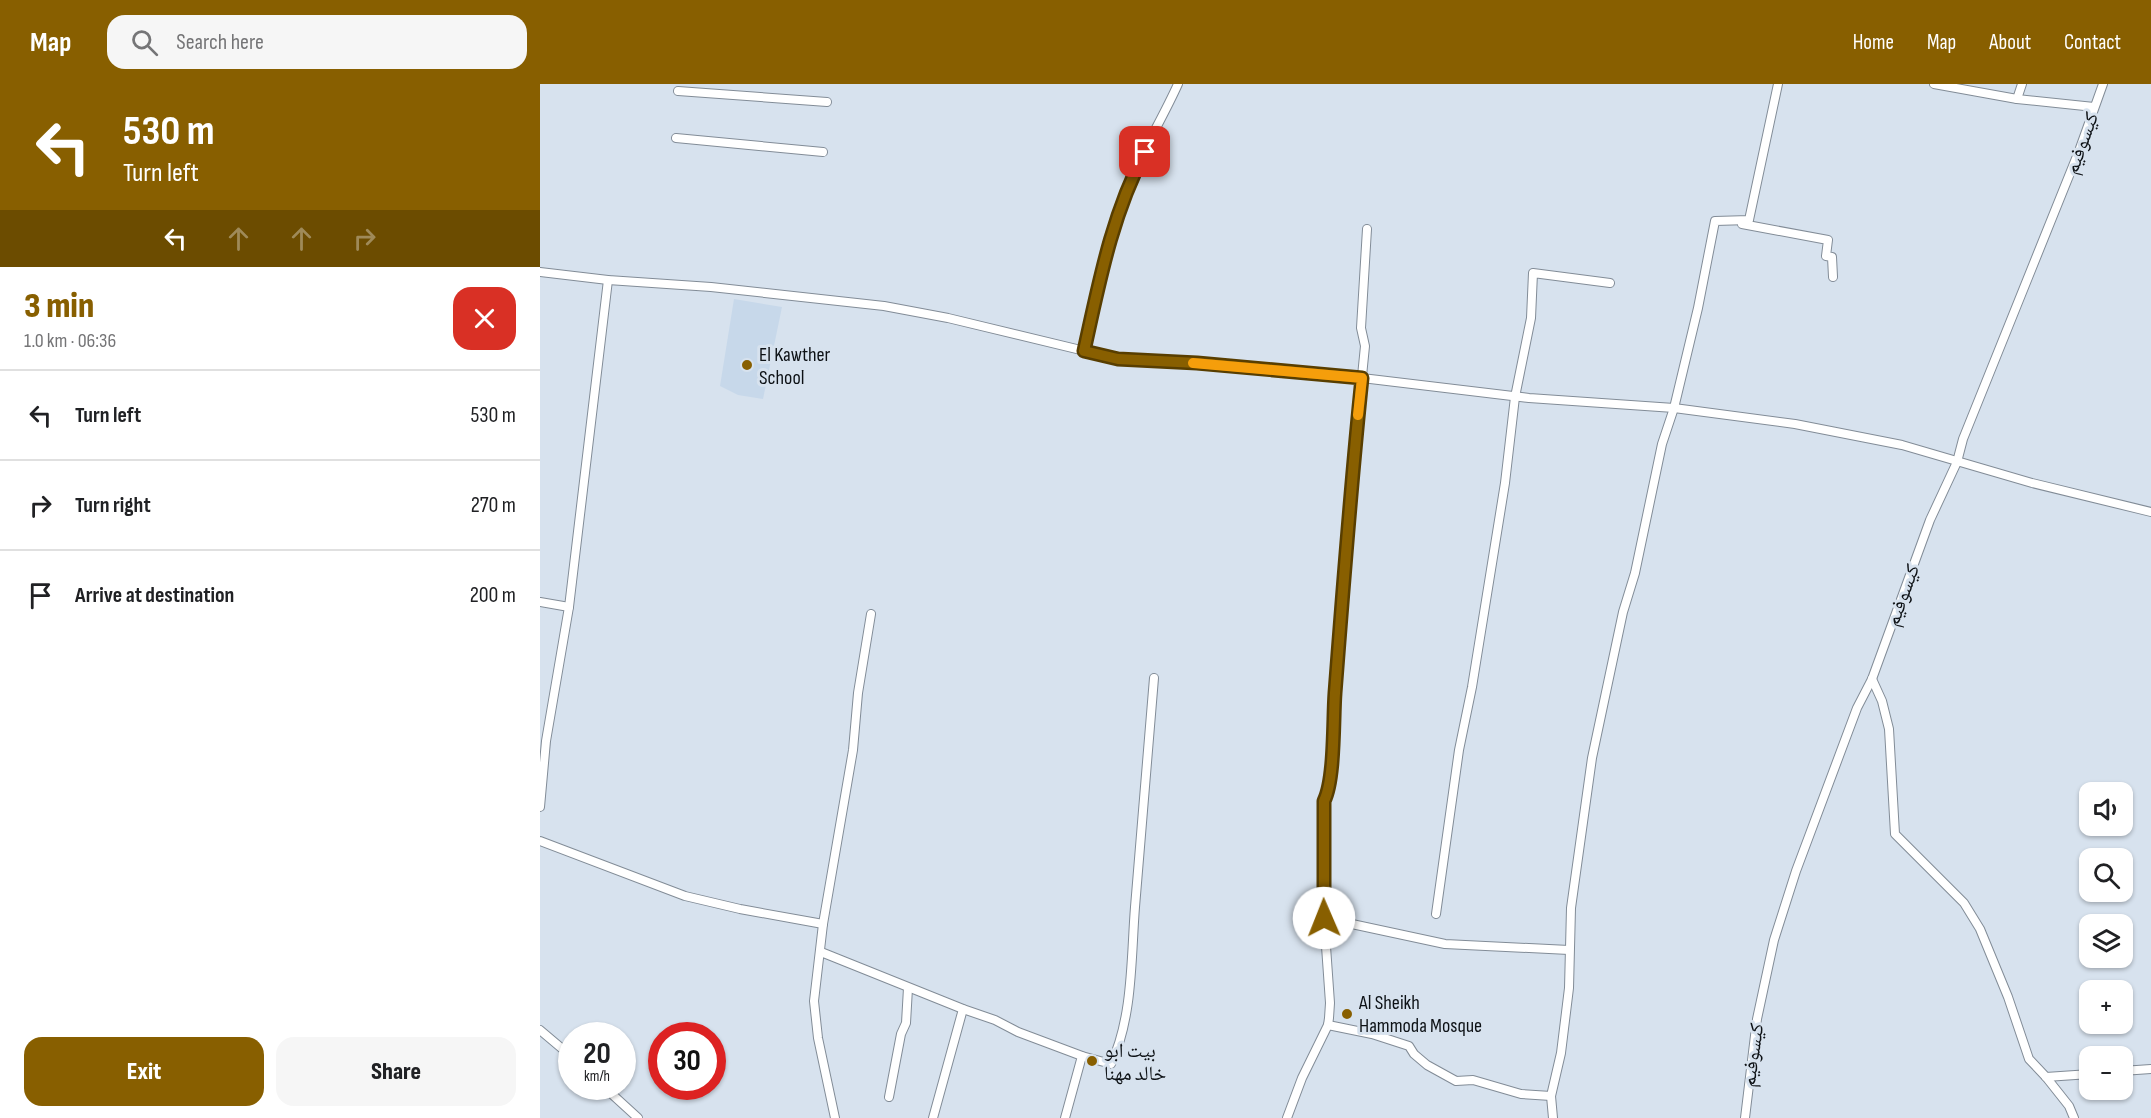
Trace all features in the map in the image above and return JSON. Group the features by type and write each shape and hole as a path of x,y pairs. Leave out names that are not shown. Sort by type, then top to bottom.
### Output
{"street":[{"path":"1084,351 1104,262 1121,203 1178,84"},
{"path":"1729,222 1749,220 1778,84"},
{"path":"1934,84 2017,99 2094,107"},
{"path":"2017,99 2022,84"},
{"name":"كيسوفيم","path":"1745,1118 1757,1019 1774,940 1796,871 1857,708 1872,679 1930,520 1957,462 1963,439 2066,184 2103,84"},
{"path":"678,91 827,102"},
{"path":"676,138 823,152"},
{"path":"1553,1118 1551,1096 1566,1019 1569,988 1569,950 1576,861 1592,758 1662,444 1674,408 1698,308 1715,221 1827,240 1826,256 1832,257 1833,277"},
{"path":"1287,1118 1302,1078 1328,1025 1330,1003 1324,918 1324,801 1329,790 1352,476 1365,346 1361,328 1367,229"},
{"path":"540,272 608,280 711,287 884,306 948,318 1118,359 1197,363 1362,378 1515,397 1674,408 1829,430 1902,445 2032,483 2151,512"},
{"path":"1436,914 1459,750 1474,676 1505,483 1515,397 1531,318 1533,273 1610,284"},
{"path":"540,807 546,741 569,607 608,280"},
{"path":"540,602 569,607"},
{"path":"835,1118 818,1038 814,1001 823,924 854,750 858,693 870,614"},
{"path":"821,952 995,1020 1018,1032 1111,1065 1120,1039 1131,981 1154,678"},
{"path":"1872,679 1882,701 1889,729 1895,834 1964,903 1980,929 2008,997 2029,1059 2069,1106 2074,1118"},
{"path":"540,841 685,896 740,909 823,924"},
{"path":"1324,918 1445,944 1569,950"},
{"path":"889,1097 901,1034 906,1023 909,988"},
{"path":"933,1118 963,1009"},
{"path":"1328,1025 1372,1034 1409,1046 1414,1054 1427,1065 1456,1081 1473,1080 1521,1094 1551,1096"},
{"path":"540,1030 558,1045"},
{"path":"1065,1118 1082,1056"},
{"path":"2133,1070 2151,1069"},
{"path":"2046,1077 2079,1075"},
{"path":"618,1100 638,1118"}],"shaded area":[{"name":"El Kawther School","path":"734,299 782,307 763,399 738,395 720,386"}],"slow traffic":[{"path":"1193,363 1284,373 1362,378 1358,415"}],"place":[{"name":"El Kawther School","path":"747,365"},
{"name":"Al Sheikh Hammoda Mosque","path":"1347,1014"},
{"name":"بيت ابو خالد مهنا","path":"1092,1061"}],"route":[{"path":"1145,152 1126,189 1116,219 1084,351 1118,359 1197,363 1284,373 1362,378 1352,476 1329,790 1324,801 1324,918"}]}
